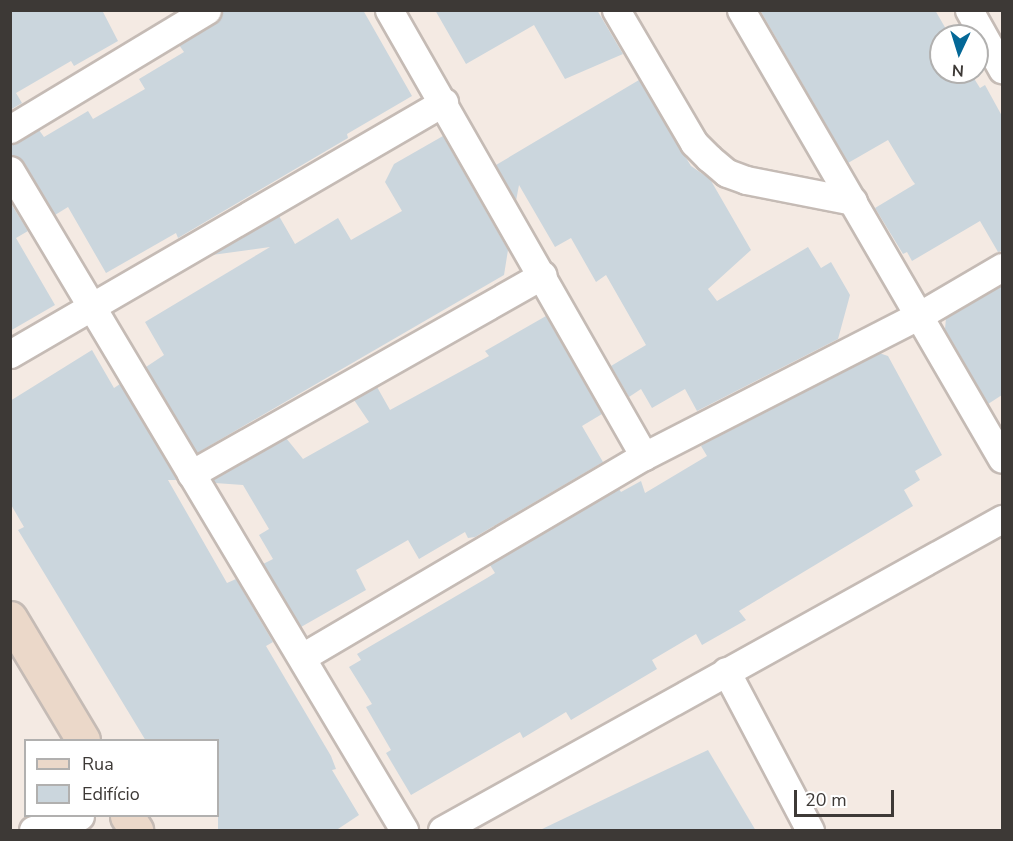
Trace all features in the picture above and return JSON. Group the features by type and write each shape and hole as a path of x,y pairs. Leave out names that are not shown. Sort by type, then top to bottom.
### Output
{"street":[{"path":"10,129 207,10"},
{"path":"389,10 543,275 644,456"},
{"path":"616,10 694,143 727,173 746,180 853,201"},
{"path":"741,10 1002,459"},
{"path":"969,10 995,40 1002,69"},
{"path":"10,354 95,307 444,102"},
{"path":"10,170 95,307 191,474 303,656 404,831"},
{"path":"303,656 644,456 920,315 1002,267"},
{"path":"191,474 543,275"},
{"path":"442,831 1002,519"},
{"path":"10,618 82,739"},
{"path":"726,671 810,831"},
{"path":"33,831 77,817"},
{"path":"128,817 136,831"}],"building":[{"path":"10,10 102,10 118,41 74,66 71,61 16,93 22,103 10,110"},
{"path":"223,10 363,10 412,96 347,134 348,138 178,238 176,233 106,273 68,207 55,215 24,162 10,154 10,145 39,130 44,137 88,111 93,119 145,89 139,79 184,52 179,45 216,23"},
{"path":"435,10 597,10 623,54 565,79 534,25 466,64"},
{"path":"760,10 935,10 943,24 929,24 929,84 978,84 980,88 985,85 1002,116 1002,251 998,252 980,221 912,261 907,252 903,254 875,208 915,184 888,140 848,163"},
{"path":"639,80 691,166 710,179 751,250 708,289 717,301 808,247 821,268 831,262 850,295 838,339 697,411 685,389 652,408 641,389 629,397 611,366 646,345 606,275 596,282 571,238 555,247 519,185 516,201 496,165"},
{"path":"443,136 508,250 504,275 197,453 146,367 164,355 145,322 270,247 212,255 279,216 295,244 338,218 351,240 402,211 385,182 394,164"},
{"path":"10,202 28,231 16,238 55,305 10,331"},
{"path":"1002,285 1002,395 988,404 945,329 946,318"},
{"path":"546,316 602,414 582,426 603,462 475,537 468,538 465,532 419,559 408,540 356,570 366,590 301,627 263,564 273,559 259,535 269,529 243,485 215,483 213,480 286,438 303,459 369,422 354,400 377,387 390,410 489,356 485,351"},
{"path":"92,350 114,388 120,384 177,480 168,480 227,583 236,579 273,642 266,646 331,756 336,769 332,770 359,815 335,831 218,831 219,739 145,739 18,530 24,527 10,503 10,401"},
{"path":"879,353 888,356 942,455 915,471 920,480 904,490 913,506 739,611 746,620 702,645 696,634 652,660 657,669 571,720 566,712 523,738 520,732 411,795 386,753 391,750 366,707 372,704 349,667 361,660 357,654 495,573 490,565 619,489 621,492 641,481 645,493 707,456 701,446 713,438"},
{"path":"708,750 756,831 538,831 640,782"}]}
